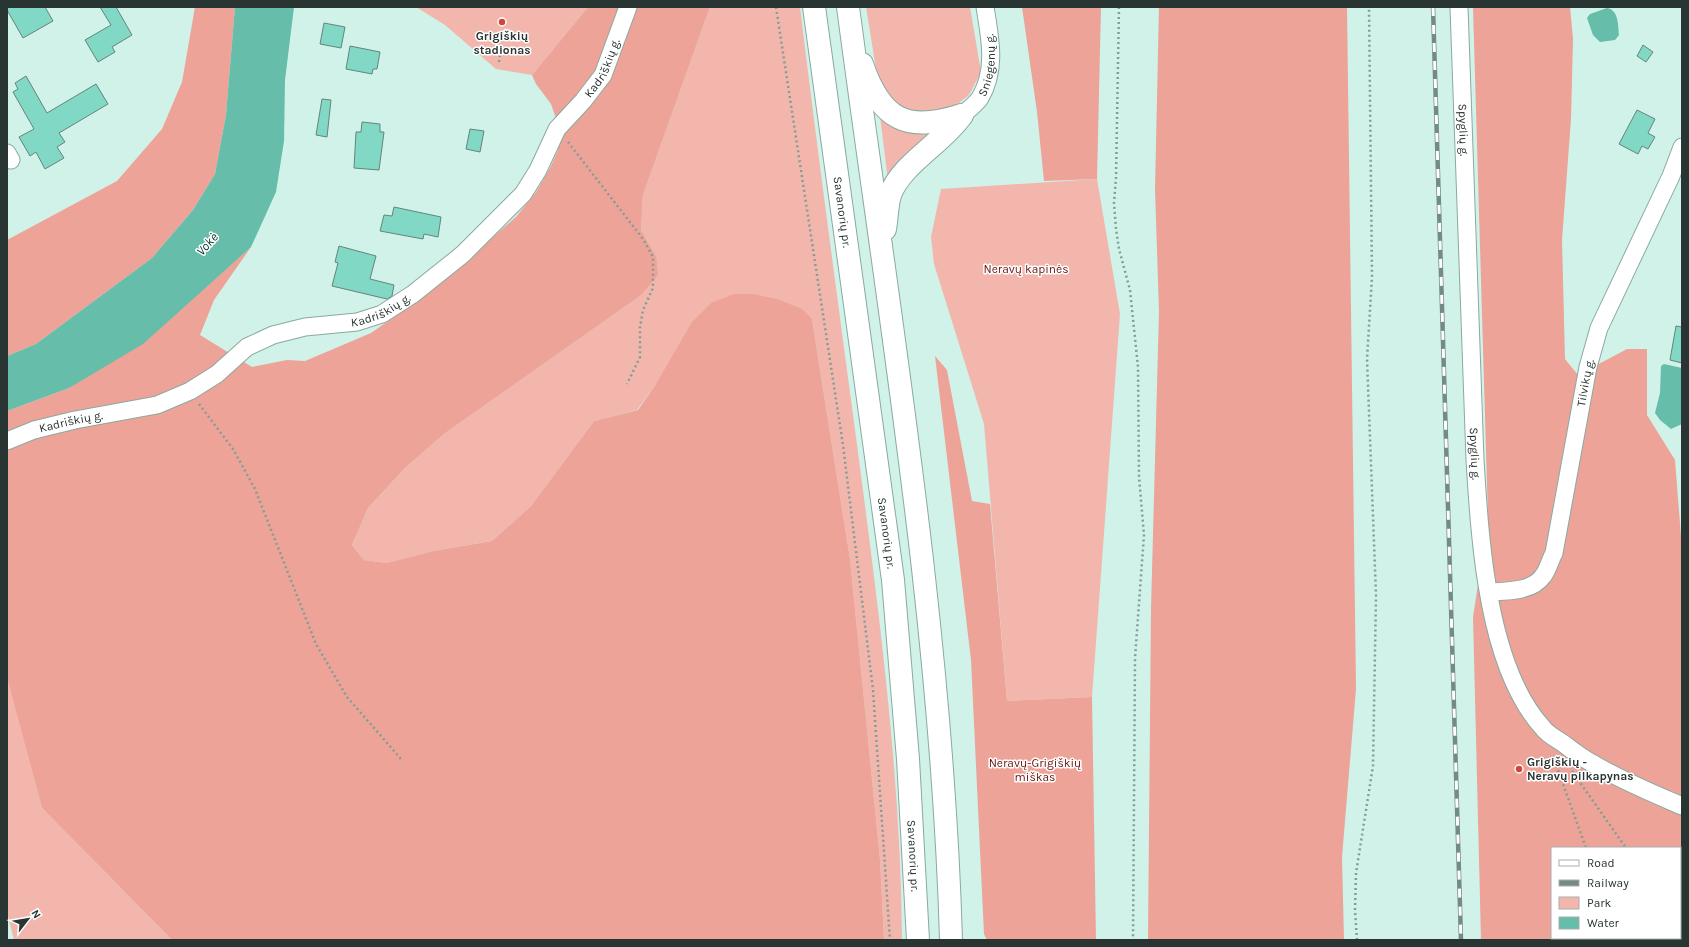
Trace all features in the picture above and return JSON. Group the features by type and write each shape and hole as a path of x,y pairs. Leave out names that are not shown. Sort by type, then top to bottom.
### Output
{"highway":[{"name":"Savanorių pr.","path":"814,7 893,580 908,759 918,940"},
{"path":"848,7 909,449 927,607 948,850 951,940"},
{"path":"851,32 865,72 882,104 894,114 908,122 922,124 942,122 962,115"},
{"path":"881,252 890,195 902,175 954,127 962,115"}],"street":[{"name":"Kadriškių g.","path":"7,441 34,430 75,420 157,405 190,391 217,374 247,347 273,335 305,327 357,322 382,314 413,294 463,254 523,194 538,170 557,129 583,101 603,75 628,7"},
{"name":"Sniegenų g.","path":"962,115 979,99 989,78 992,59 985,7"},
{"name":"Spyglių g.","path":"1458,7 1478,513 1489,592 1499,640 1508,669 1524,703 1543,730 1592,764 1682,806"},
{"name":"Tilvikų g.","path":"1489,592 1509,591 1529,587 1542,577 1554,553 1588,367 1599,328 1671,176 1682,147"}],"path":[{"path":"776,7 844,453 873,690 890,940"},
{"path":"1119,7 1116,178 1114,203 1119,249 1130,290 1138,367 1139,477 1144,535 1135,658 1133,940"},
{"path":"1357,940 1355,911 1356,873 1373,766 1376,595 1366,359 1372,277 1369,7"},
{"path":"499,62 503,31"},
{"path":"557,129 643,239 653,257 653,288 643,310 640,327 640,357 627,384"},
{"path":"190,391 233,449 255,490 316,644 347,696 401,759"},
{"path":"1543,730 1586,847"},
{"path":"1569,767 1625,847"}],"green space":[{"path":"195,7 235,7 226,115 215,174 193,210 152,258 36,344 7,356 7,240 117,181 162,129 182,82"},
{"path":"416,7 588,7 532,75 496,69 445,25"},
{"path":"588,7 710,7 643,195 641,230 656,256 658,275 640,296 444,434 405,468 368,508 352,545 364,560 387,563 433,551 492,541 531,506 594,421 638,410 656,384 692,322 711,303 734,294 753,294 777,299 802,309 812,319 850,559 880,859 884,940 172,940 42,808 7,677 7,411 69,388 198,294 251,247 214,300 200,335 252,367 287,360 305,361 371,333 428,293 516,217 536,192 550,168 558,150 561,133 551,104 536,84 532,75"},
{"path":"710,7 800,7 866,513 888,695 898,818 902,940 884,940 880,859 850,559 812,319 656,384 637,410 594,421 531,506 492,541 433,551 387,563 364,560 352,545 368,508 405,468 444,434 640,296 656,256 641,230 643,195"},
{"path":"866,7 970,7 981,72 969,95 950,110 905,115 878,81"},
{"path":"1022,7 1101,7 1097,179 1044,181 1037,112"},
{"path":"1159,7 1347,7 1356,689 1342,857 1344,940 1148,940 1151,609 1159,311 1155,189"},
{"path":"1473,7 1570,7 1573,39 1571,119 1562,240 1565,359 1578,375 1627,349 1647,349 1647,415 1675,460 1682,549 1682,940 1481,940 1473,617 1488,519"},
{"path":"880,116 940,132 888,181"},
{"name":"Neravų kapinės","path":"1097,179 1120,314 1092,697 1007,701 984,424 934,264 931,237 941,189"},
{"name":"Neravų-Grigiškių miškas","path":"935,356 947,370 972,501 990,504 1007,701 1092,697 1096,940 987,940 984,934 971,660"},
{"path":"7,674 42,808 172,940 14,940 7,912"}],"water":[{"name":"Vokė","path":"235,7 294,7 285,80 284,141 276,192 251,247 143,344 69,388 7,411 7,356 36,344 152,258 193,210 215,174 226,115"},
{"path":"1607,8 1611,9 1616,15 1619,35 1615,40 1600,42 1593,35 1587,18 1590,14"},
{"path":"1664,364 1682,368 1682,424 1671,429 1660,420 1655,413 1660,393 1661,366"}],"building":[{"path":"7,7 45,7 53,21 23,38 7,10"},
{"path":"100,7 116,7 132,35 112,47 115,52 98,62 85,40 111,25"},
{"path":"324,23 345,27 341,48 320,44"},
{"path":"1643,45 1653,52 1646,62 1637,56"},
{"path":"350,46 380,52 377,69 373,69 372,74 346,69"},
{"path":"26,76 47,113 96,84 108,104 59,133 65,142 57,147 64,158 45,169 36,152 30,156 19,137 34,129 13,92 18,89 15,83"},
{"path":"322,99 331,100 327,137 316,135"},
{"path":"1637,110 1655,119 1648,133 1655,137 1648,149 1642,146 1638,154 1619,144"},
{"path":"362,122 380,124 380,132 384,132 379,170 354,168 356,132 361,132"},
{"path":"470,129 484,131 480,152 466,149"},
{"path":"394,207 441,217 438,237 424,234 423,239 380,231 384,215 392,216"},
{"path":"339,246 376,256 370,279 394,285 392,296 387,299 332,286 338,263 335,262"},
{"path":"1676,326 1682,327 1682,363 1670,360"}],"railway":[{"path":"1433,7 1461,940"}],"place":[{"name":"Grigiškių stadionas","path":"502,22"},
{"name":"Grigiškių - Neravų pilkapynas","path":"1519,769"}]}
